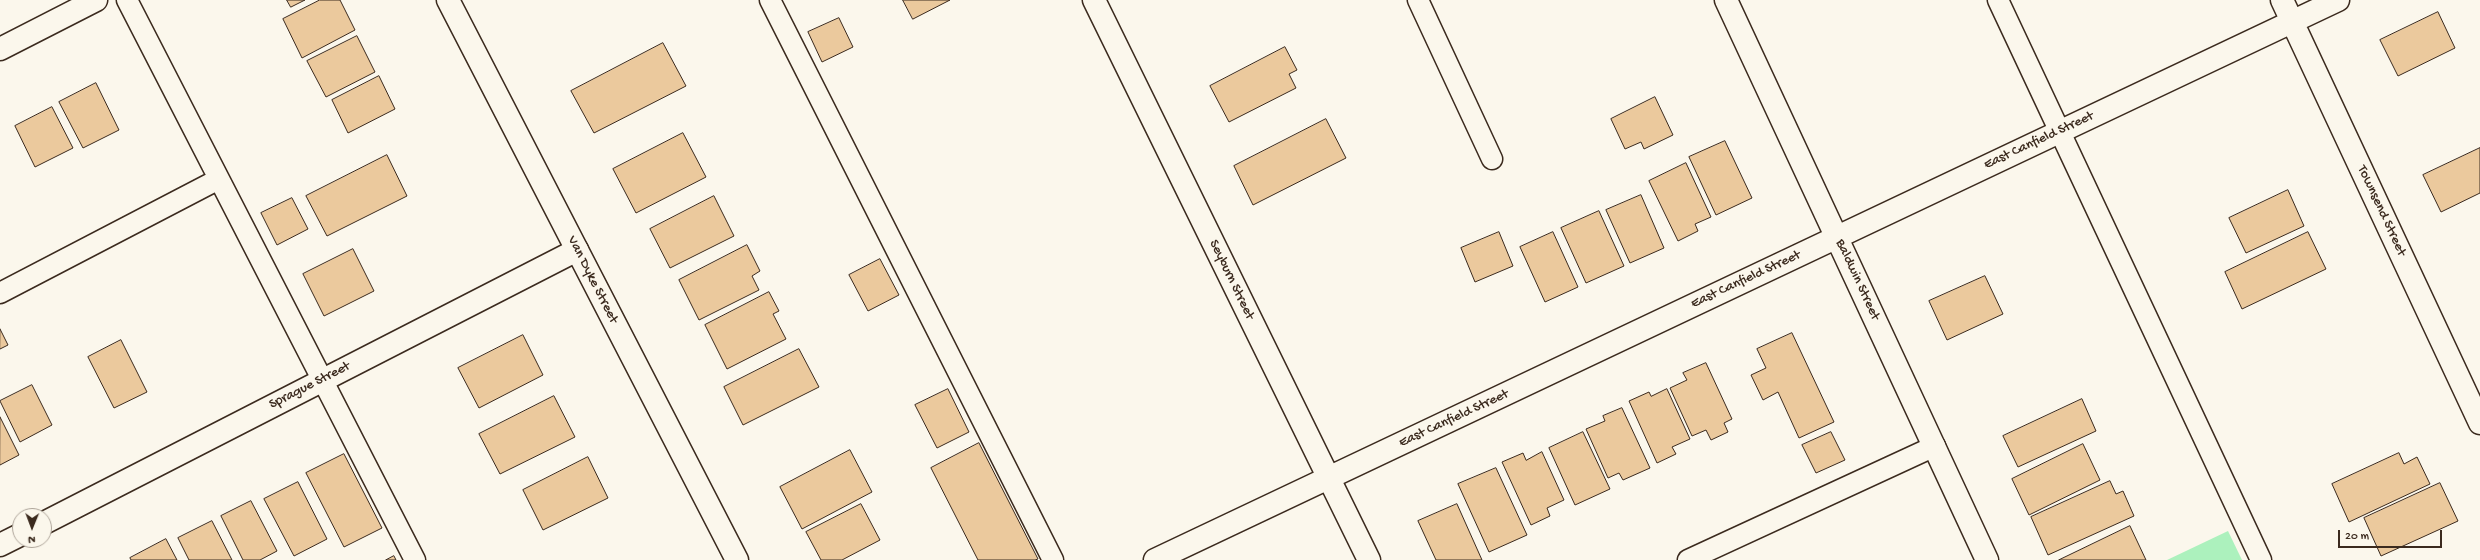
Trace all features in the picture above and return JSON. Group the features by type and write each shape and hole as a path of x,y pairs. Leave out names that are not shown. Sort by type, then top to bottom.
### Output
{"street":[{"path":"0,49 96,0"},
{"name":"Van Dyke Street","path":"448,0 737,560"},
{"name":"Seyburn Street","path":"1094,0 1369,560"},
{"name":"Baldwin Street","path":"1726,0 1988,560"},
{"name":"Townsend Street","path":"2282,0 2480,423"},
{"name":"East Canfield Street","path":"1155,560 2338,0"},
{"name":"Sprague Street","path":"52,519 577,250"},
{"path":"0,545 12,539"}],"lane":[{"path":"127,0 415,560"},
{"path":"770,0 1053,560"},
{"path":"1418,0 1492,159"},
{"path":"1998,0 2261,560"},
{"path":"0,292 219,179"},
{"path":"1688,560 1935,446"}],"green space":[{"path":"2228,531 2242,560 2167,560"}],"building":[{"path":"287,0 305,0 291,7"},
{"path":"320,0 340,0 355,30 302,58 283,19"},
{"path":"903,0 950,0 913,19"},
{"path":"2438,12 2455,48 2398,76 2380,40"},
{"path":"839,18 853,47 822,62 808,32"},
{"path":"357,36 375,72 326,97 307,61"},
{"path":"663,43 686,86 594,133 571,91"},
{"path":"1285,47 1297,70 1289,74 1296,88 1229,122 1210,86"},
{"path":"379,76 395,109 348,133 332,100"},
{"path":"96,83 119,130 83,148 59,102"},
{"path":"1655,97 1673,135 1644,149 1641,142 1625,149 1611,119"},
{"path":"52,107 73,148 35,167 15,126"},
{"path":"1326,119 1346,158 1253,205 1234,166"},
{"path":"683,133 706,177 636,213 613,169"},
{"path":"1725,141 1752,198 1716,215 1689,157"},
{"path":"2480,148 2480,193 2441,212 2423,175"},
{"path":"387,155 407,196 327,236 306,196"},
{"path":"1686,163 1711,217 1695,224 1698,231 1678,241 1649,181"},
{"path":"2288,190 2304,226 2246,253 2229,218"},
{"path":"1641,195 1664,248 1630,263 1606,210"},
{"path":"714,196 734,236 670,268 650,229"},
{"path":"292,198 308,229 277,245 261,213"},
{"path":"1599,211 1624,266 1586,283 1561,228"},
{"path":"1499,232 1513,266 1475,282 1461,248"},
{"path":"1553,232 1578,287 1545,302 1520,247"},
{"path":"2308,232 2326,269 2242,309 2225,272"},
{"path":"747,245 760,271 752,276 759,290 699,320 679,280"},
{"path":"353,249 374,291 324,316 303,274"},
{"path":"880,259 899,295 868,311 849,275"},
{"path":"1985,276 2003,314 1947,340 1929,301"},
{"path":"769,292 779,311 773,314 786,339 727,369 705,325"},
{"path":"0,329 8,345 0,349"},
{"path":"1792,333 1834,422 1799,438 1778,392 1763,400 1751,375 1766,368 1757,349"},
{"path":"523,335 543,375 479,408 458,368"},
{"path":"121,340 147,392 114,408 88,357"},
{"path":"799,349 819,387 743,425 724,387"},
{"path":"1706,363 1732,419 1724,423 1728,432 1711,440 1706,430 1692,436 1670,388 1687,380 1683,373"},
{"path":"32,385 52,425 20,442 0,401"},
{"path":"948,389 969,432 937,448 915,405"},
{"path":"1667,389 1690,439 1672,447 1676,454 1657,463 1629,401 1649,392 1651,396"},
{"path":"554,396 575,437 500,474 479,434"},
{"path":"2082,399 2096,431 2018,467 2003,436"},
{"path":"1622,408 1650,468 1623,480 1619,473 1608,478 1586,429 1605,421 1603,416"},
{"path":"0,417 19,455 0,465"},
{"path":"1583,432 1610,489 1575,505 1549,448"},
{"path":"1831,432 1845,460 1816,473 1802,445"},
{"path":"979,443 1038,559 978,560 931,468"},
{"path":"2083,444 2100,480 2029,515 2012,479"},
{"path":"850,450 872,492 802,529 780,487"},
{"path":"1542,452 1564,500 1547,508 1550,516 1531,525 1502,462 1523,453 1526,460"},
{"path":"2399,453 2404,464 2417,457 2430,484 2349,522 2332,484"},
{"path":"344,454 382,528 344,547 306,473"},
{"path":"588,457 608,498 543,530 523,490"},
{"path":"1496,468 1527,535 1489,552 1458,484"},
{"path":"2110,481 2116,494 2123,491 2134,516 2048,555 2031,517"},
{"path":"298,482 327,539 294,556 264,499"},
{"path":"2440,483 2458,521 2381,556 2364,518"},
{"path":"251,501 277,551 260,560 243,560 221,516"},
{"path":"861,504 880,540 842,560 821,560 806,532"},
{"path":"1457,504 1482,560 1436,560 1418,521"},
{"path":"212,521 232,560 189,560 178,538"},
{"path":"2130,526 2146,560 2059,560"},
{"path":"166,539 177,560 131,560 130,558"},
{"path":"394,556 396,560 386,560"}]}
